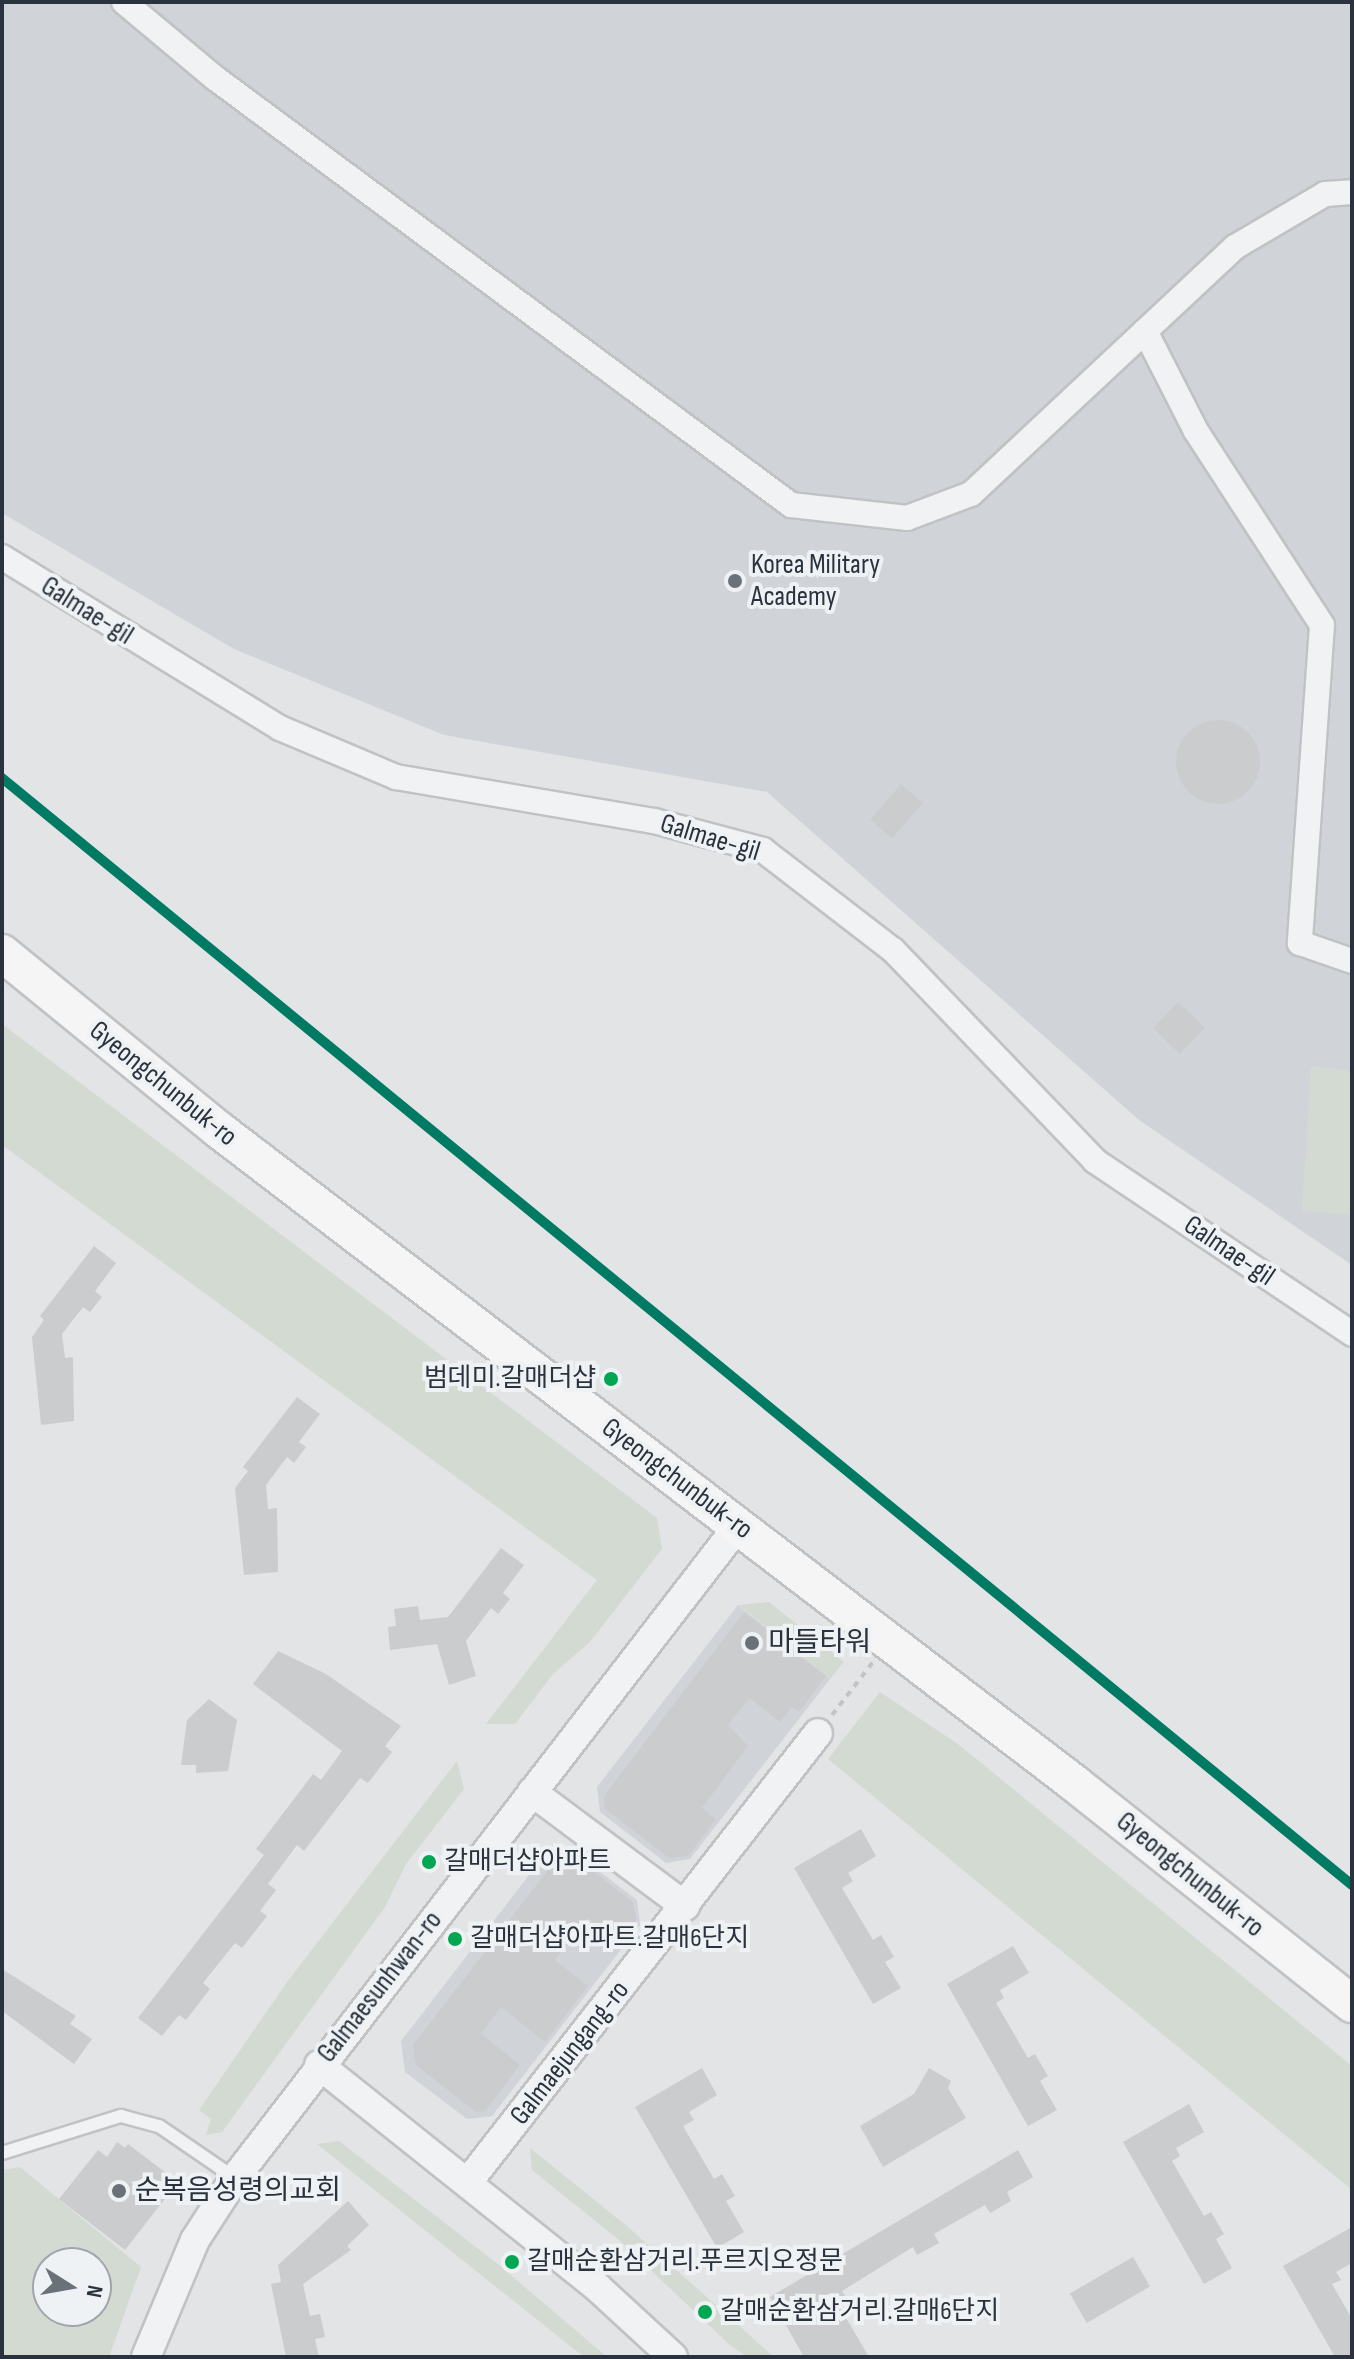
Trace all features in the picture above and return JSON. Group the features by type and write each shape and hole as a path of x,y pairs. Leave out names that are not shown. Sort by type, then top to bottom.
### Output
{"main road":[{"name":"Gyeongchunbuk-ro","path":"2,953 219,1130 738,1526 1352,2004"}],"street":[{"path":"124,2 215,78 791,505 907,518 971,494 1235,247 1325,194 1352,192"},
{"path":"1145,331 1196,431 1322,625 1300,943 1352,961"},
{"name":"Galmae-gil","path":"2,557 280,728 396,777 654,821 763,850 893,950 1095,1161 1352,1334"},
{"name":"Galmaesunhwan-ro","path":"146,2357 195,2240 235,2178 319,2065 738,1526"},
{"name":"Galmaejungang-ro","path":"468,2182 818,1733"},
{"path":"532,1792 685,1906"},
{"path":"319,2065 468,2182 673,2357"}],"lane":[{"path":"2,2153 121,2116 159,2126 235,2178"}],"path":[{"path":"818,1733 888,1643"}],"shaded area":[{"name":"Korea Military Academy","path":"2,2 1352,2 1352,1265 1139,1120 767,792 444,735 234,649 2,513"},
{"path":"2,1024 657,1518 662,1549 590,1642 553,1674 515,1724 486,1724 597,1580 2,1145"},
{"path":"1311,1067 1352,1070 1352,1214 1302,1211"},
{"path":"769,1602 844,1662 830,1679 739,1605"},
{"path":"738,1605 830,1679 690,1859 666,1863 600,1812 597,1787"},
{"path":"880,1692 958,1744 1352,2066 1352,2190 828,1759"},
{"path":"457,1761 464,1789 406,1864 385,1907 222,2132 206,2135 211,2119 199,2110 287,1982"},
{"path":"571,1850 637,1900 640,1925 492,2116 467,2119 405,2072 401,2041 546,1853"},
{"path":"339,2141 499,2265 607,2357 584,2357 317,2144"},
{"path":"530,2148 628,2227 774,2357 747,2357 731,2346 618,2239 532,2170"},
{"path":"20,2167 141,2267 109,2357 2,2357 2,2170"}],"building":[{"path":"1218,720 1234,723 1248,732 1257,746 1260,762 1257,778 1248,792 1234,801 1218,804 1202,801 1188,792 1179,778 1176,762 1179,746 1188,732 1202,723"},
{"path":"901,784 923,803 892,838 870,819"},
{"path":"1178,1002 1205,1028 1180,1054 1153,1028"},
{"path":"94,1246 116,1263 95,1291 102,1297 90,1312 83,1307 62,1334 65,1358 73,1357 74,1421 41,1425 32,1337 44,1320 40,1316"},
{"path":"297,1397 320,1414 299,1442 306,1447 294,1463 287,1457 266,1485 268,1509 277,1508 278,1572 244,1575 235,1488 248,1471 243,1467"},
{"path":"501,1548 524,1565 503,1593 510,1599 498,1614 491,1608 466,1641 476,1676 449,1685 437,1644 390,1650 388,1627 396,1626 394,1609 418,1606 420,1620 448,1617"},
{"path":"744,1612 826,1676 799,1712 792,1707 780,1722 749,1698 728,1725 748,1746 702,1808 716,1819 688,1856 669,1858 605,1809 604,1796"},
{"path":"278,1651 326,1674 401,1726 385,1746 392,1752 368,1783 360,1778 304,1851 297,1845 268,1884 276,1890 260,1911 267,1916 242,1948 235,1943 203,1983 210,1989 186,2020 179,2015 162,2036 138,2018 264,1855 256,1849 313,1774 321,1780 342,1751 253,1684"},
{"path":"209,1699 237,1720 228,1771 196,1773 196,1765 181,1765 187,1720"},
{"path":"861,1829 876,1856 848,1873 853,1881 842,1888 873,1940 881,1935 894,1957 885,1962 901,1988 873,2004 794,1868"},
{"path":"571,1854 633,1902 637,1926 622,1944 588,1918 555,1960 588,1986 545,2042 501,2007 481,2034 520,2065 485,2111 476,2112 416,2065 413,2045 558,1857"},
{"path":"1013,1946 1029,1973 1000,1990 1004,1998 996,2003 1028,2058 1035,2054 1048,2076 1040,2081 1057,2110 1028,2126 947,1984"},
{"path":"2,1969 76,2016 70,2024 92,2039 74,2064 2,2011"},
{"path":"702,2068 717,2095 689,2112 694,2120 683,2126 714,2179 722,2174 735,2196 726,2201 744,2232 717,2248 635,2107"},
{"path":"929,2068 951,2081 948,2088 966,2118 883,2167 860,2126 914,2094"},
{"path":"1189,2104 1204,2132 1176,2148 1180,2156 1172,2161 1204,2216 1211,2212 1224,2234 1216,2239 1232,2268 1204,2284 1123,2142"},
{"name":"순복음성령의교회","path":"117,2142 125,2148 128,2144 178,2182 125,2250 59,2199 98,2150 107,2157"},
{"path":"1018,2150 1033,2177 1007,2192 1011,2201 990,2213 985,2205 934,2234 939,2243 917,2255 913,2247 842,2291 847,2299 838,2304 869,2357 804,2357 770,2297"},
{"path":"348,2201 369,2225 347,2246 351,2250 303,2284 310,2316 320,2314 325,2337 315,2339 319,2357 286,2357 271,2284 281,2282 278,2265"},
{"path":"1352,2227 1352,2263 1336,2272 1341,2280 1332,2284 1352,2319 1352,2357 1335,2357 1283,2266"},
{"path":"1133,2257 1150,2286 1087,2323 1070,2294"}],"transit line":[{"path":"2,778 1352,1885"}],"place":[{"name":"Korea Military Academy","path":"735,581"},
{"name":"범데미.갈매더샵","path":"611,1379"},
{"name":"마들타워","path":"752,1643"},
{"name":"갈매더샵아파트","path":"429,1862"},
{"name":"갈매더샵아파트.갈매6단지","path":"455,1939"},
{"name":"순복음성령의교회","path":"119,2191"},
{"name":"갈매순환삼거리.푸르지오정문","path":"512,2262"},
{"name":"갈매순환삼거리.갈매6단지","path":"705,2312"}]}
